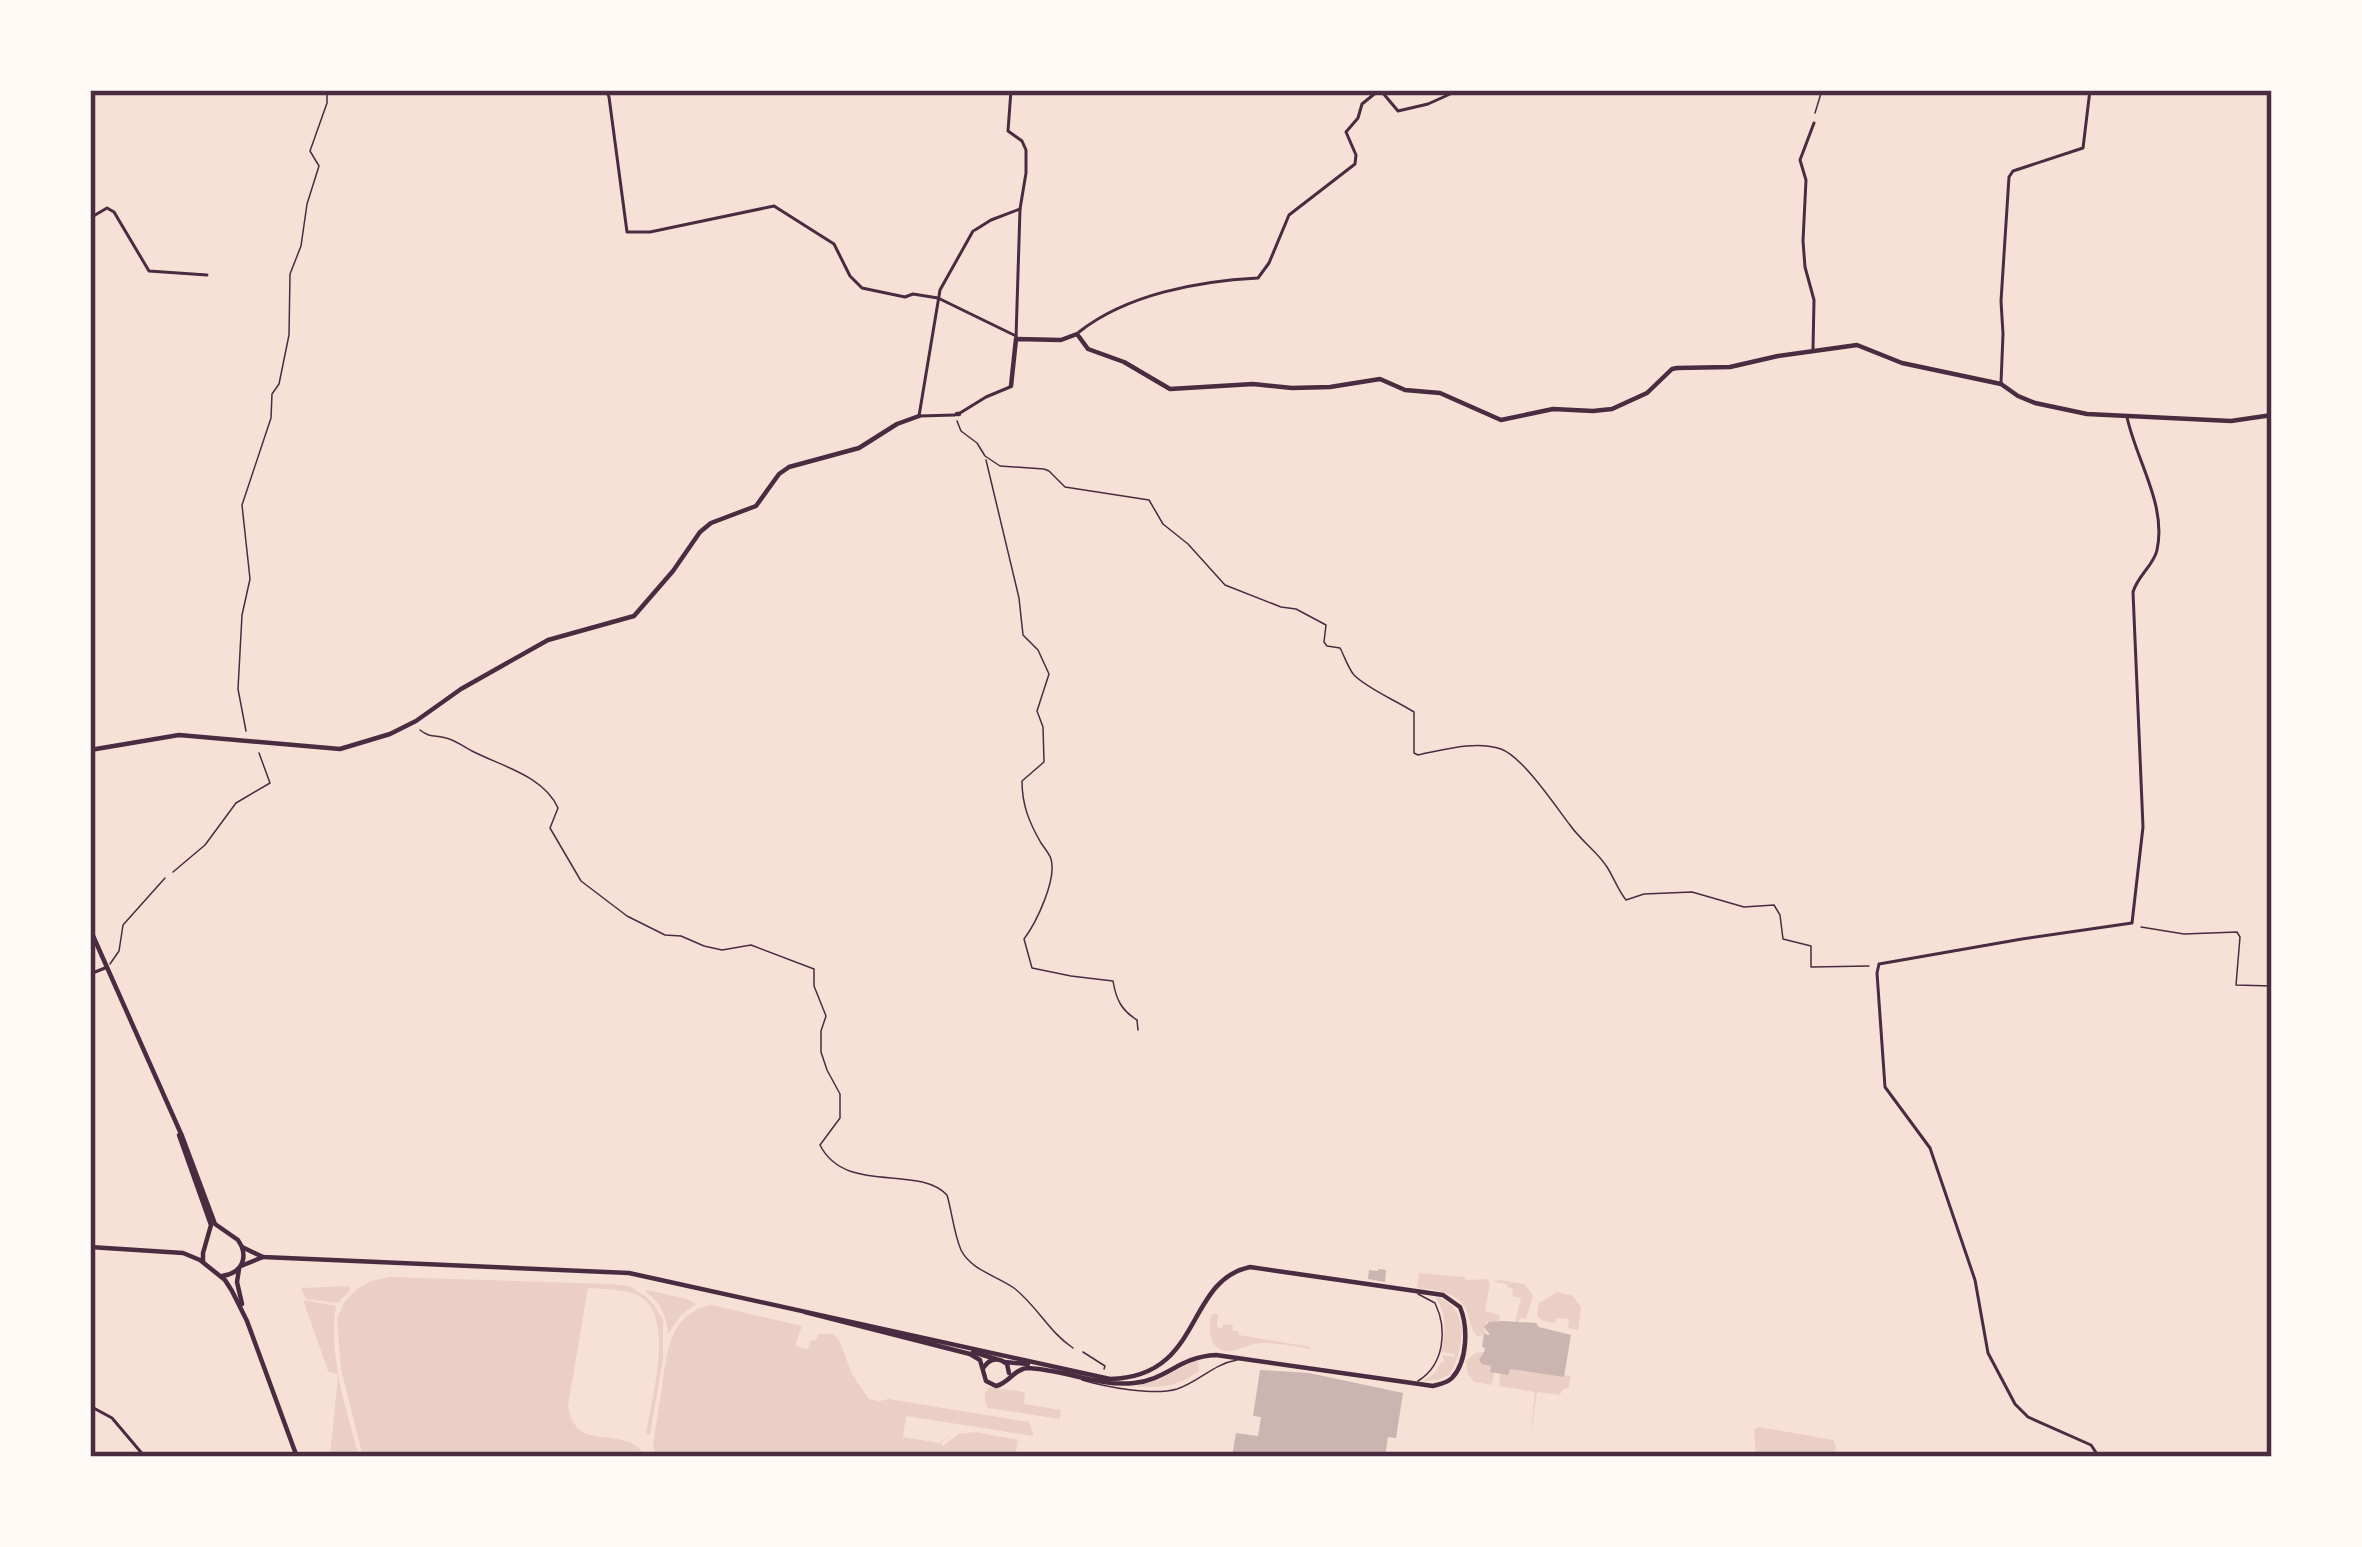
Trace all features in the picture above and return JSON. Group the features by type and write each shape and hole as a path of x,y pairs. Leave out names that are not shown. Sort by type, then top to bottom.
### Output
{"main road":[{"path":"1011,386 1016,338 1061,340 1077,334 1088,349 1124,362 1170,389 1253,384 1311,388 1381,379 1405,390 1440,394 1508,420 1553,409 1612,409 1647,393 1672,369 1730,367 1813,350 1863,346 1902,363 2001,384 2018,396 2097,416 2235,421 2272,415"},
{"path":"90,750 179,735 340,749 390,734 548,640 634,616 704,528 756,506 785,469 859,448 919,416"},
{"path":"90,929 174,1118 212,1217 242,1247 238,1288 297,1457"},
{"path":"174,1118 211,1225 203,1252 206,1266"},
{"path":"90,1247 175,1252 196,1250 216,1235 228,1234"},
{"path":"242,1247 263,1257 629,1273 1105,1378 1148,1373 1166,1361 1218,1286 1241,1268 1262,1267 1448,1297 1460,1307 1465,1321 1455,1374 1438,1385 1216,1355 1199,1356 1140,1382 1115,1384 1027,1368 992,1385 986,1381 980,1360 970,1354 805,1312"},
{"path":"175,1252 196,1258 228,1284 247,1321"},
{"path":"217,1275 231,1275 263,1257"},
{"path":"926,1337 1004,1362 1052,1366"},
{"path":"983,1372 996,1359"},
{"path":"1004,1362 1008,1379"}],"street":[{"path":"606,90 627,232 650,232 771,205 834,244 847,271 869,291 938,298 1016,338 1020,209 1026,172 1022,141 1008,131 1011,90"},
{"path":"1077,334 1094,320 1148,296 1211,280 1258,278 1289,215 1355,164 1346,132 1362,104 1378,91 1398,111 1459,90"},
{"path":"2001,384 2009,176 2083,148 2090,90"},
{"path":"1813,350 1814,300 1805,267 1806,180 1800,160 1814,123"},
{"path":"90,218 101,209 114,212 149,271 207,275"},
{"path":"1011,386 958,414 919,416 940,290 973,231 1020,209"},
{"path":"2099,1457 2091,1445 2028,1417 2015,1404 1988,1353 1975,1280 1930,1148 1885,1087 1879,964 2132,923 2143,827 2134,592 2136,581 2156,556 2158,530 2148,477 2127,416"},
{"path":"90,974 107,967"},
{"path":"90,1406 112,1418 145,1457"}],"lane":[{"path":"107,967 119,951 123,925 165,878"},
{"path":"1409,1290 1435,1304 1442,1324 1436,1364 1419,1383"},
{"path":"1083,1352 1104,1369"},
{"path":"1068,1374 1109,1387 1167,1391 1237,1360"}],"path":[{"path":"165,878 205,845 242,798 270,782 244,725 238,689 242,615 250,579 242,505 271,418 272,394 279,384 289,334 290,274 319,166 310,151 327,90"},
{"path":"1814,123 1822,90"},
{"path":"958,414 958,427 986,456 1023,635 1038,650 1049,674 1037,711 1043,727 1044,762 1022,781 1025,813 1051,857 1052,872 1034,925 1024,939 1032,968 1114,980 1118,1002 1137,1020 1138,1030"},
{"path":"986,456 1008,469 1049,471 1064,488 1148,500 1171,532 1225,585 1296,609 1326,626 1324,642 1340,647 1358,678 1414,712 1414,753 1458,746 1508,752 1604,861 1626,899 1692,892 1744,907 1774,905 1784,939 1811,946 1811,967 1879,964"},
{"path":"416,721 426,735 449,738 512,768 552,796 558,808 550,828 581,881 627,916 665,935 722,950 751,944 814,969 814,986 826,1016 820,1052 840,1094 840,1118 820,1145 826,1158 859,1176 943,1189 968,1260 1012,1287 1054,1334 1083,1352"},
{"path":"2132,923 2184,934 2237,932 2236,985 2272,986"}],"shaded area":[{"path":"1419,1273 1487,1279 1485,1311 1500,1315 1498,1323 1487,1322 1487,1335 1477,1336 1456,1298 1417,1288"},
{"path":"389,1277 610,1284 629,1286 645,1296 663,1320 663,1359 650,1435 646,1434 659,1336 648,1303 635,1294 588,1288 568,1406 581,1430 626,1441 646,1457 363,1457 341,1369 337,1319 357,1289"},
{"path":"1494,1282 1524,1284 1533,1295 1526,1319 1515,1323 1521,1298 1512,1296 1513,1289 1507,1284"},
{"path":"301,1288 351,1289 338,1303 306,1299"},
{"path":"647,1290 696,1304 668,1334 662,1310"},
{"path":"1557,1292 1573,1296 1581,1307 1578,1330 1568,1328 1569,1319 1556,1318 1555,1323 1537,1316 1539,1303"},
{"path":"1438,1297 1456,1311 1461,1342 1450,1374 1423,1381 1445,1362 1442,1355 1455,1357 1441,1352 1444,1324"},
{"path":"303,1300 336,1306 336,1363 359,1457 330,1457 338,1375 328,1371"},
{"path":"712,1305 802,1326 795,1345 807,1350 819,1334 833,1334 869,1399 1029,1422 1034,1436 906,1416 903,1437 939,1443 951,1434 943,1446 958,1434 975,1432 1037,1443 1018,1440 1015,1457 660,1456 653,1444 673,1336 687,1316"},
{"path":"1212,1314 1218,1314 1217,1327 1233,1325 1239,1335 1311,1347 1260,1343 1234,1350 1218,1348 1211,1338"},
{"path":"1484,1352 1479,1360 1491,1366 1492,1385 1474,1382 1467,1372 1466,1361"},
{"path":"1198,1359 1199,1371 1177,1383 1135,1386 1156,1381"},
{"path":"1509,1369 1571,1376 1569,1387 1560,1395 1537,1392 1530,1439 1535,1392 1499,1386 1500,1374"},
{"path":"989,1387 1025,1392 1024,1404 1061,1410 1060,1419 988,1408"},
{"path":"1759,1427 1833,1440 1834,1457 1756,1457 1754,1430"}],"building":[{"path":"1369,1270 1386,1270 1385,1282 1368,1279"},
{"path":"1503,1321 1536,1323 1571,1335 1564,1377 1510,1369 1508,1375 1490,1372 1491,1366 1479,1360 1485,1348 1484,1334 1490,1335 1484,1327"},
{"path":"1260,1370 1309,1373 1403,1393 1396,1438 1388,1437 1385,1457 1232,1457 1236,1433 1258,1436 1261,1417 1253,1416"}]}
